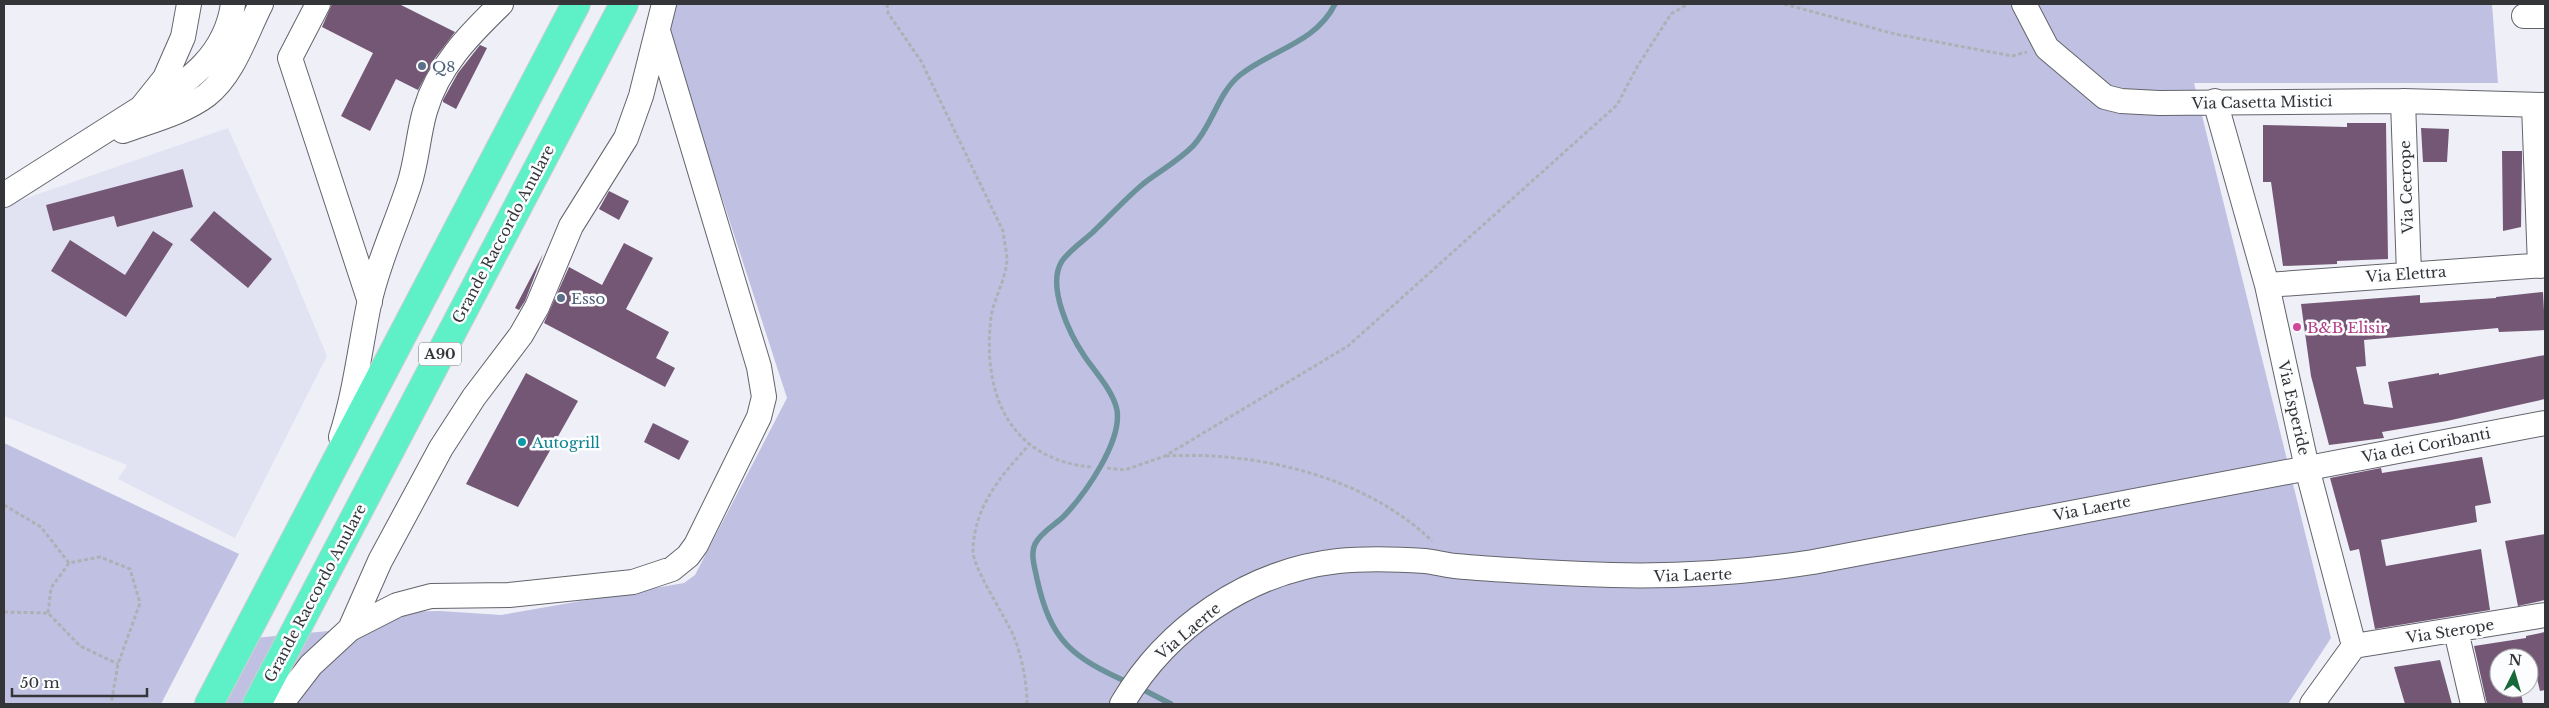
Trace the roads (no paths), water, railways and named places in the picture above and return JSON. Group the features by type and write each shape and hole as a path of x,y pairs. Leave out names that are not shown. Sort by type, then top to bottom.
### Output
{"highway":[{"name":"A90","path":"209,704 576,4"},
{"name":"Grande Raccordo Anulare","path":"257,704 624,4"}],"street":[{"path":"141,108 165,78 183,37 189,4"},
{"path":"4,195 141,108 185,56 198,34 205,4"},
{"path":"79,147 183,85 205,63 225,36 233,4"},
{"path":"318,4 290,58 370,302"},
{"path":"324,486 350,406 370,302 389,234 410,181 426,109 456,50 501,4"},
{"path":"350,629 380,561 441,448 474,397 521,335 544,292 572,226 626,138 640,102 664,4"},
{"name":"Via Casetta Mistici","path":"2024,4 2046,48 2104,97 2121,101 2159,104 2215,101 2403,101 2540,105"},
{"path":"79,147 184,108 207,95 227,72 258,7"},
{"path":"281,704 312,665 350,629 397,604 422,597 508,595 642,580 678,565 692,551 699,539 759,417 763,389 759,367 658,31"},
{"name":"Via Esperide","path":"2215,101 2267,285 2307,468 2354,646"},
{"name":"Via Cecrope","path":"2403,101 2409,274"},
{"path":"2540,105 2542,266"},
{"name":"Via Elettra","path":"2267,285 2542,266"},
{"name":"Via dei Coribanti","path":"2307,468 2545,423"},
{"name":"Via Laerte","path":"1122,704 1155,658 1187,628 1217,605 1251,586 1288,572 1321,564 1350,561 1411,560 1452,566 1642,576 1741,573 1813,562 2307,468"},
{"name":"Via Sterope","path":"2354,646 2456,631 2545,615"},
{"path":"2456,631 2473,704"},
{"path":"2312,704 2354,646"}],"waterway":[{"path":"1129,683 1093,665 1067,645 1057,633 1049,618 1034,566 1033,552 1035,544 1044,532 1064,516 1082,495 1108,452 1117,423 1117,410 1112,396 1079,348 1067,324 1058,297 1058,271 1062,261 1069,253 1130,196 1193,146 1206,129 1220,100 1240,75 1252,66 1305,37 1327,17 1335,4"},
{"path":"1140,688 1171,704"}],"place":[{"name":"Q8","path":"422,66"},
{"name":"Esso","path":"561,298"},
{"name":"B&B Elisir","path":"2297,327"},
{"name":"Autogrill","path":"522,442"}]}
